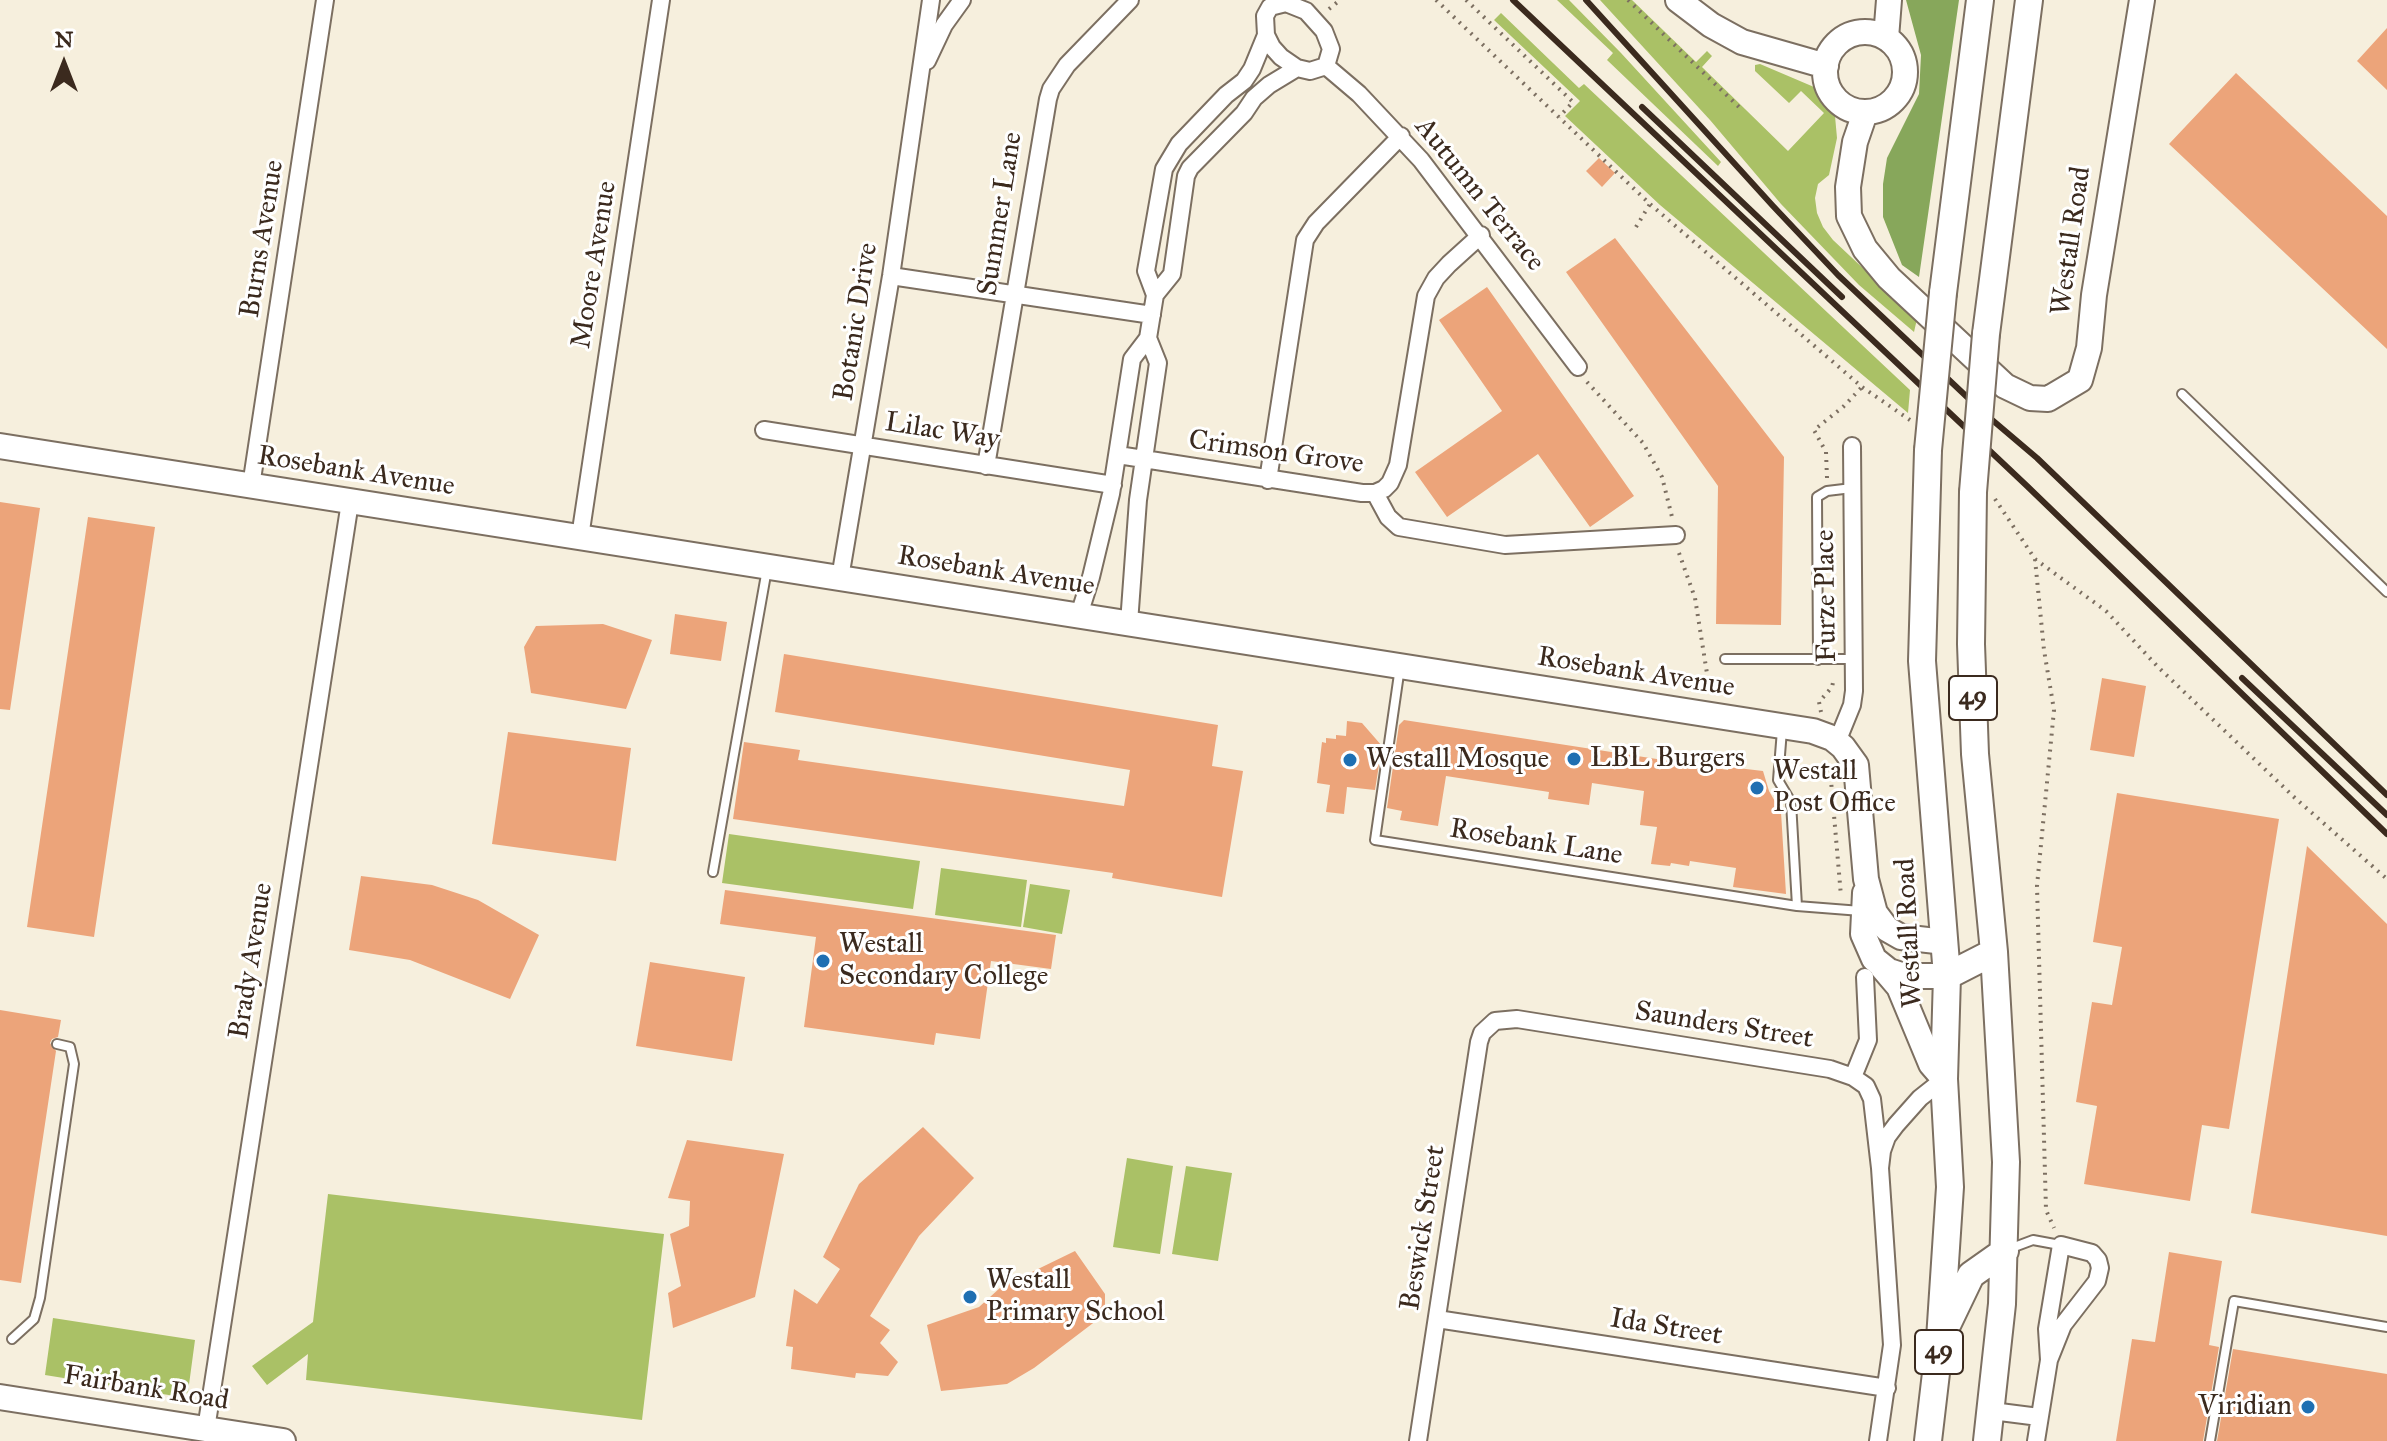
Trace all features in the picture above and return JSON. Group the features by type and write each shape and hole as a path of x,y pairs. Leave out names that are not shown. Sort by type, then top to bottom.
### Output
{"main road":[{"name":"Westall Road","path":"1928,1441 1940,1339 1950,1187 1944,1079 1947,976 1922,661 1928,450 1943,293 1980,0"},
{"name":"49","path":"1987,1441 2005,1251 2004,1103 1994,952 1975,754 1971,644 1973,492 1986,334 2029,0"},
{"path":"1945,942 1994,952"},
{"path":"1947,976 1994,952"},
{"path":"1940,1339 1971,1275 2005,1251"}],"street":[{"name":"Burns Avenue","path":"251,486 325,0"},
{"name":"Moore Avenue","path":"580,537 661,0"},
{"name":"Botanic Drive","path":"840,578 891,276 931,0"},
{"name":"Botanic Drive","path":"922,75 944,25 962,0"},
{"name":"Summer Lane","path":"986,466 1044,111 1051,89 1067,65 1130,0"},
{"path":"1678,0 1711,25 1742,42 1826,66"},
{"path":"1886,38 1889,0"},
{"name":"Westall Road","path":"1865,113 1855,142 1848,187 1849,216 1865,249 1889,278 2005,386 2030,398 2048,399 2080,380 2089,348 2094,295 2142,0"},
{"path":"1079,615 1113,485 1132,359 1148,338 1155,295 1146,271 1164,169 1179,144 1226,95 1244,81 1252,69 1266,35 1266,4 1296,6 1317,20 1331,49 1326,66 1310,71 1297,68 1281,57 1266,35"},
{"path":"1874,33 1896,46 1905,70 1904,83 1890,104 1865,113 1844,106 1835,98 1829,89 1826,66 1830,54 1848,36 1874,33"},
{"name":"Autumn Terrace","path":"1326,66 1401,136 1481,235 1578,367"},
{"path":"1155,295 1172,274 1188,171 1244,113 1254,98 1297,68"},
{"path":"1268,480 1305,240 1316,223 1401,136"},
{"name":"Crimson Grove","path":"1118,455 1268,480 1375,493 1390,483 1398,465 1426,296 1436,278 1481,235"},
{"path":"891,276 1152,315"},
{"path":"1129,623 1143,459 1158,363 1148,338"},
{"name":"Lilac Way","path":"764,430 1113,485"},
{"name":"Rosebank Avenue","path":"0,446 1783,726 1821,733 1837,742"},
{"name":"Furze Place","path":"1837,742 1854,699 1852,446"},
{"path":"1375,493 1388,517 1399,527 1505,545 1676,535"},
{"name":"Brady Avenue","path":"206,1429 350,502"},
{"path":"1837,742 1848,751 1857,772 1866,879 1872,906 1890,931 1905,938 1945,942"},
{"path":"1866,879 1862,928 1872,971 1868,1043 1847,1075 1866,1086 1872,1099 1880,1168 1892,1345 1878,1441"},
{"path":"1872,971 1904,976 1947,976"},
{"path":"1872,971 1899,987 1931,1064 1944,1079 1920,1098 1891,1131 1883,1147 1880,1168"},
{"name":"Saunders Street","path":"1488,1025 1502,1019 1517,1019 1830,1069 1847,1075"},
{"name":"Beswick Street","path":"1418,1441 1479,1042 1488,1025"},
{"path":"2036,1441 2049,1360 2063,1325 2073,1308 2097,1281 2100,1268 2092,1253 2061,1245 2047,1329 2049,1360"},
{"name":"Ida Street","path":"1437,1319 1887,1388"},
{"name":"Fairbank Road","path":"0,1397 283,1441"},
{"path":"1992,1411 2039,1417"}],"lane":[{"path":"2182,394 2387,592"},
{"path":"1818,660 1817,497 1827,491 1852,488"},
{"path":"713,872 767,567"},
{"path":"1725,659 1854,659"},
{"name":"Rosebank Lane","path":"1400,666 1375,840 1797,906 1864,911"},
{"path":"1783,726 1778,780 1791,802 1797,906"},
{"path":"12,1339 34,1319 40,1298 74,1064 70,1047 57,1044"},
{"path":"2005,1251 2033,1240 2061,1245"},
{"path":"2210,1441 2234,1301 2387,1327"}],"path":[{"path":"1466,0 1573,102 1559,117"},
{"path":"1628,0 1742,110"},
{"path":"1636,227 1650,204"},
{"path":"2035,559 2044,650 2054,710 2037,886 2046,1210 2061,1245"}],"green space":[{"path":"1557,0 1569,0 1621,53 1721,162 1718,166 1607,60 1613,53"},
{"path":"1600,0 1632,0 1696,62 1707,51 1712,56 1702,67 1788,151 1824,113 1801,91 1789,103 1755,71 1755,65 1760,64 1814,87 1828,97 1835,116 1837,138 1829,175 1818,184 1815,198 1817,213 1833,240 1917,319 1914,332 1859,285 1781,204 1710,120"},
{"path":"1906,0 1959,0 1919,277 1902,265 1883,217 1887,158 1919,94 1921,55"},
{"path":"1501,13 1579,88 1584,84 1910,390 1908,413 1660,205 1565,116 1580,101 1494,20"},
{"path":"729,834 920,861 913,909 722,883"},
{"path":"941,868 1027,880 1021,927 935,915"},
{"path":"1030,884 1070,890 1062,934 1023,927"},
{"path":"1127,1158 1173,1166 1160,1254 1113,1247"},
{"path":"1186,1166 1232,1173 1218,1261 1172,1254"},
{"path":"328,1194 664,1234 642,1420 306,1380 308,1354 267,1385 252,1366 313,1322"},
{"path":"53,1318 195,1340 188,1392 181,1397 45,1375"}],"building":[{"path":"2387,28 2387,90 2357,61"},
{"path":"2236,73 2387,216 2387,349 2169,144"},
{"path":"1599,158 1615,173 1602,187 1586,171"},
{"path":"1615,238 1784,457 1781,625 1716,624 1718,486 1566,272"},
{"path":"1487,287 1634,496 1590,527 1538,454 1447,517 1415,472 1502,411 1439,320"},
{"path":"0,502 40,508 10,710 0,709"},
{"path":"88,517 155,527 94,937 27,927"},
{"path":"675,614 727,622 721,661 670,654"},
{"path":"603,624 652,640 626,709 531,693 524,647 536,626"},
{"path":"784,654 1218,725 1212,766 1243,771 1222,897 1112,878 1113,873 733,819 744,742 800,750 798,760 1124,806 1130,770 775,712"},
{"path":"2102,678 2146,686 2134,757 2090,750"},
{"path":"1404,720 1728,770 1729,767 1763,771 1769,791 1781,812 1786,894 1733,887 1736,868 1690,861 1689,866 1651,864 1657,827 1640,825 1644,791 1592,783 1589,805 1548,799 1549,792 1446,776 1438,826 1400,820 1402,811 1387,808 1399,725"},
{"path":"1347,721 1362,723 1382,746 1375,790 1347,787 1344,814 1326,812 1330,785 1317,783 1322,742 1326,743 1326,738 1336,739 1336,735 1346,736"},
{"path":"508,732 631,748 616,861 492,844"},
{"path":"2117,793 2279,819 2229,1129 2202,1125 2190,1201 2084,1184 2097,1106 2076,1102 2092,1002 2112,1005 2122,947 2093,942"},
{"path":"2307,846 2387,924 2387,1236 2251,1213"},
{"path":"361,876 432,885 478,900 539,935 510,999 410,960 349,950"},
{"path":"725,890 1056,935 1051,969 991,961 980,1039 936,1033 934,1045 804,1027 816,937 720,924"},
{"path":"650,962 745,977 732,1061 636,1046"},
{"path":"0,1010 61,1020 58,1037 50,1043 56,1051 21,1283 0,1280"},
{"path":"923,1127 974,1178 919,1236 870,1316 890,1330 880,1343 898,1362 888,1376 856,1373 855,1378 791,1369 793,1347 786,1346 794,1289 817,1304 840,1269 823,1257 859,1184"},
{"path":"687,1140 784,1154 755,1297 673,1328 668,1293 681,1286 670,1234 689,1226 690,1201 668,1198"},
{"path":"1075,1251 1105,1294 1105,1314 1034,1368 1007,1384 941,1391 927,1325 979,1307 1001,1287"},
{"path":"2169,1252 2222,1261 2209,1345 2219,1347 2203,1441 2116,1441 2132,1339 2155,1342"},
{"name":"Viridian","path":"2233,1349 2387,1374 2387,1441 2217,1441"}],"railway":[{"path":"1513,0 2027,486 2387,834"},
{"path":"1586,0 1838,275 1984,413 2037,458 2387,795"},
{"path":"1642,107 1842,297"},
{"path":"2242,678 2387,815"}],"place":[{"name":"LBL Burgers","path":"1574,759"},
{"name":"Westall Mosque","path":"1350,760"},
{"name":"Westall Post Office","path":"1757,788"},
{"name":"Westall Secondary College","path":"823,961"},
{"name":"Westall Primary School","path":"970,1297"},
{"name":"Viridian","path":"2308,1407"}]}
